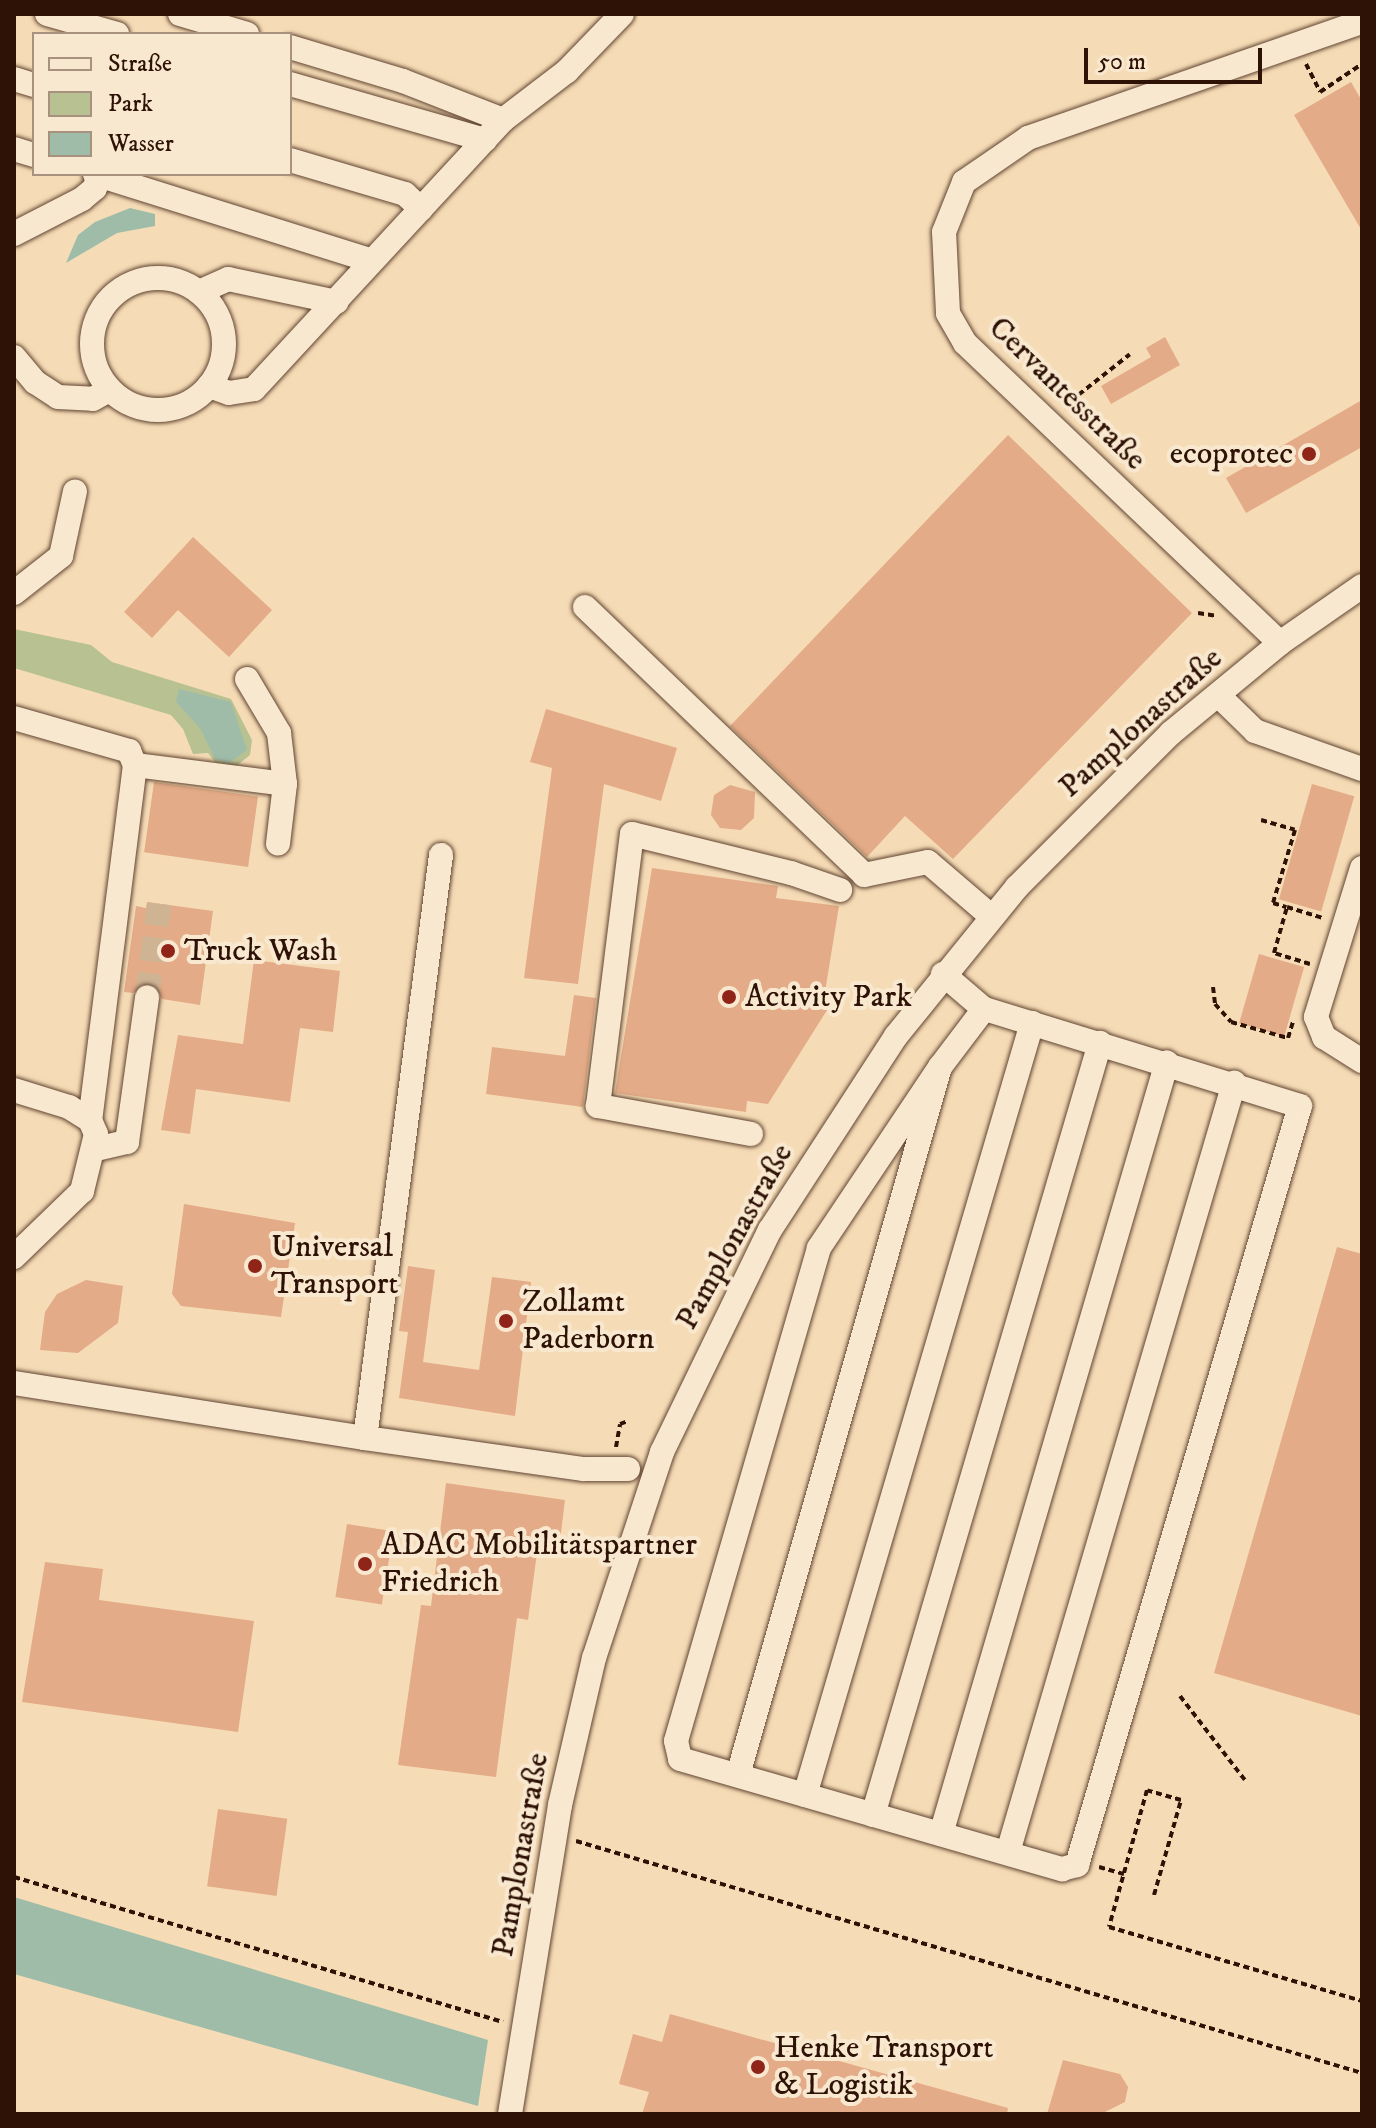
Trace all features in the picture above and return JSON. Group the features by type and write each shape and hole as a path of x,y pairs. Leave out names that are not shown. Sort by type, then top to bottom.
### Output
{"street":[{"path":"47,14 110,32"},
{"path":"180,14 240,32"},
{"path":"209,386 229,393 254,389 503,120 567,71 622,14"},
{"name":"Cervantesstraße","path":"1280,643 965,343 948,313 944,232 964,182 1028,138 1362,22"},
{"path":"292,48 403,81 503,120"},
{"path":"292,85 485,140"},
{"path":"292,161 405,194 421,209"},
{"path":"14,234 82,199 95,188 97,176"},
{"path":"103,176 372,261"},
{"path":"158,277 199,292 218,315 224,344 209,386 186,404 157,411 128,404 109,390 98,373 91,344 106,302 129,284 158,277"},
{"path":"199,292 228,279 337,302"},
{"path":"14,357 35,382 58,397 93,399 109,390"},
{"path":"14,593 61,556 75,491"},
{"name":"Pamplonastraße","path":"510,2114 571,1749 619,1576 662,1452 770,1230 888,1048 943,974 1067,832 1280,643 1362,586"},
{"path":"585,607 864,875 928,862 991,916"},
{"path":"247,679 279,733 285,784 278,844"},
{"path":"1218,695 1255,731 1362,769"},
{"path":"14,718 129,751 135,765 90,1120 96,1149 82,1191 14,1257"},
{"path":"135,765 285,784"},
{"path":"751,1134 598,1106 632,834 840,890"},
{"path":"365,1438 441,855"},
{"path":"1362,868 1316,1017 1324,1037 1362,1061"},
{"path":"943,974 984,1009 1167,1062 1300,1106 1077,1865 1062,1869 680,1759 679,1731 819,1248 940,1067 984,1009"},
{"path":"96,1149 127,1142 147,997"},
{"path":"805,1795 1032,1023"},
{"path":"873,1815 1100,1043"},
{"path":"941,1834 1167,1062"},
{"path":"738,1775 940,1067"},
{"path":"1008,1852 1234,1083"},
{"path":"14,1090 69,1107 90,1120"},
{"path":"14,1383 584,1469 628,1469"}],"path":[{"path":"1307,65 1320,92 1362,64"},
{"path":"1085,390 1130,354"},
{"path":"1198,613 1216,616"},
{"path":"1261,820 1295,830 1273,903 1345,925"},
{"path":"1287,907 1274,953 1310,964 1306,979"},
{"path":"1213,987 1215,1004 1231,1022 1288,1038 1297,1009"},
{"path":"620,1424 628,1421"},
{"path":"1180,1696 1245,1780"},
{"path":"1154,1895 1181,1800 1147,1790 1109,1927 1362,2001"},
{"path":"576,1841 1362,2073"},
{"path":"14,1877 524,2026"}],"green space":[{"path":"14,629 91,645 112,662 231,699 252,740 250,755 235,767 219,767 208,753 193,754 183,729 171,715 14,668"}],"water":[{"path":"130,208 155,214 155,226 117,233 66,263 78,235 95,222"},
{"path":"179,689 231,702 247,750 229,763 215,759 200,728 176,702"},
{"path":"14,1897 488,2040 478,2106 14,1974"}],"building":[{"path":"1351,82 1362,101 1362,231 1294,115"},
{"path":"1165,337 1180,365 1111,404 1101,386 1151,357 1146,348"},
{"name":"ecoprotec","path":"1362,400 1362,447 1246,513 1226,478"},
{"path":"1008,435 1192,613 953,859 905,816 867,857 730,726"},
{"path":"193,537 272,610 229,657 178,610 152,638 124,612"},
{"path":"546,709 677,748 661,801 604,784 578,984 524,978 552,768 530,762"},
{"path":"154,782 258,797 248,867 144,852"},
{"path":"1312,784 1354,796 1321,911 1279,899"},
{"path":"730,785 755,792 754,818 741,830 720,828 711,815 714,795"},
{"name":"Activity Park","path":"652,868 778,886 776,898 839,906 824,998 834,999 768,1104 747,1101 746,1112 615,1093"},
{"name":"Truck Wash","path":"147,902 213,911 200,1005 162,999 150,982 133,993 124,992 136,906 146,908"},
{"path":"1259,954 1304,967 1284,1036 1239,1023"},
{"path":"254,960 340,971 333,1032 300,1028 290,1102 196,1089 190,1134 161,1130 178,1035 243,1044"},
{"path":"574,995 596,998 583,1107 486,1094 492,1047 565,1056"},
{"path":"184,1204 295,1223 281,1317 181,1306 172,1294"},
{"path":"1337,1247 1362,1254 1362,1716 1214,1673"},
{"name":"Zollamt Paderborn","path":"408,1266 435,1270 423,1362 479,1370 492,1277 531,1282 515,1416 399,1398 408,1332 399,1331"},
{"path":"86,1280 123,1286 118,1323 78,1353 40,1350 45,1312 57,1294"},
{"path":"446,1483 565,1500 560,1541 539,1538 528,1620 517,1618 496,1777 398,1765 421,1605 431,1606"},
{"name":"ADAC Mobilitätspartner Friedrich","path":"347,1524 393,1531 382,1604 335,1597"},
{"path":"45,1562 103,1569 99,1600 254,1621 238,1732 22,1702"},
{"path":"218,1809 287,1819 276,1896 207,1886"},
{"name":"Henke Transport & Logistik","path":"670,2014 1008,2108 1007,2114 642,2114 649,2092 619,2084 633,2034 662,2042"},
{"path":"1063,2060 1120,2074 1128,2087 1125,2102 1101,2114 1047,2114"}],"tunnel":[{"path":"147,997 159,904"}],"place":[{"name":"ecoprotec","path":"1309,454"},
{"name":"Truck Wash","path":"168,951"},
{"name":"Activity Park","path":"729,997"},
{"name":"Universal Transport","path":"255,1266"},
{"name":"Zollamt Paderborn","path":"506,1321"},
{"name":"ADAC Mobilitätspartner Friedrich","path":"365,1564"},
{"name":"Henke Transport & Logistik","path":"758,2067"}]}
